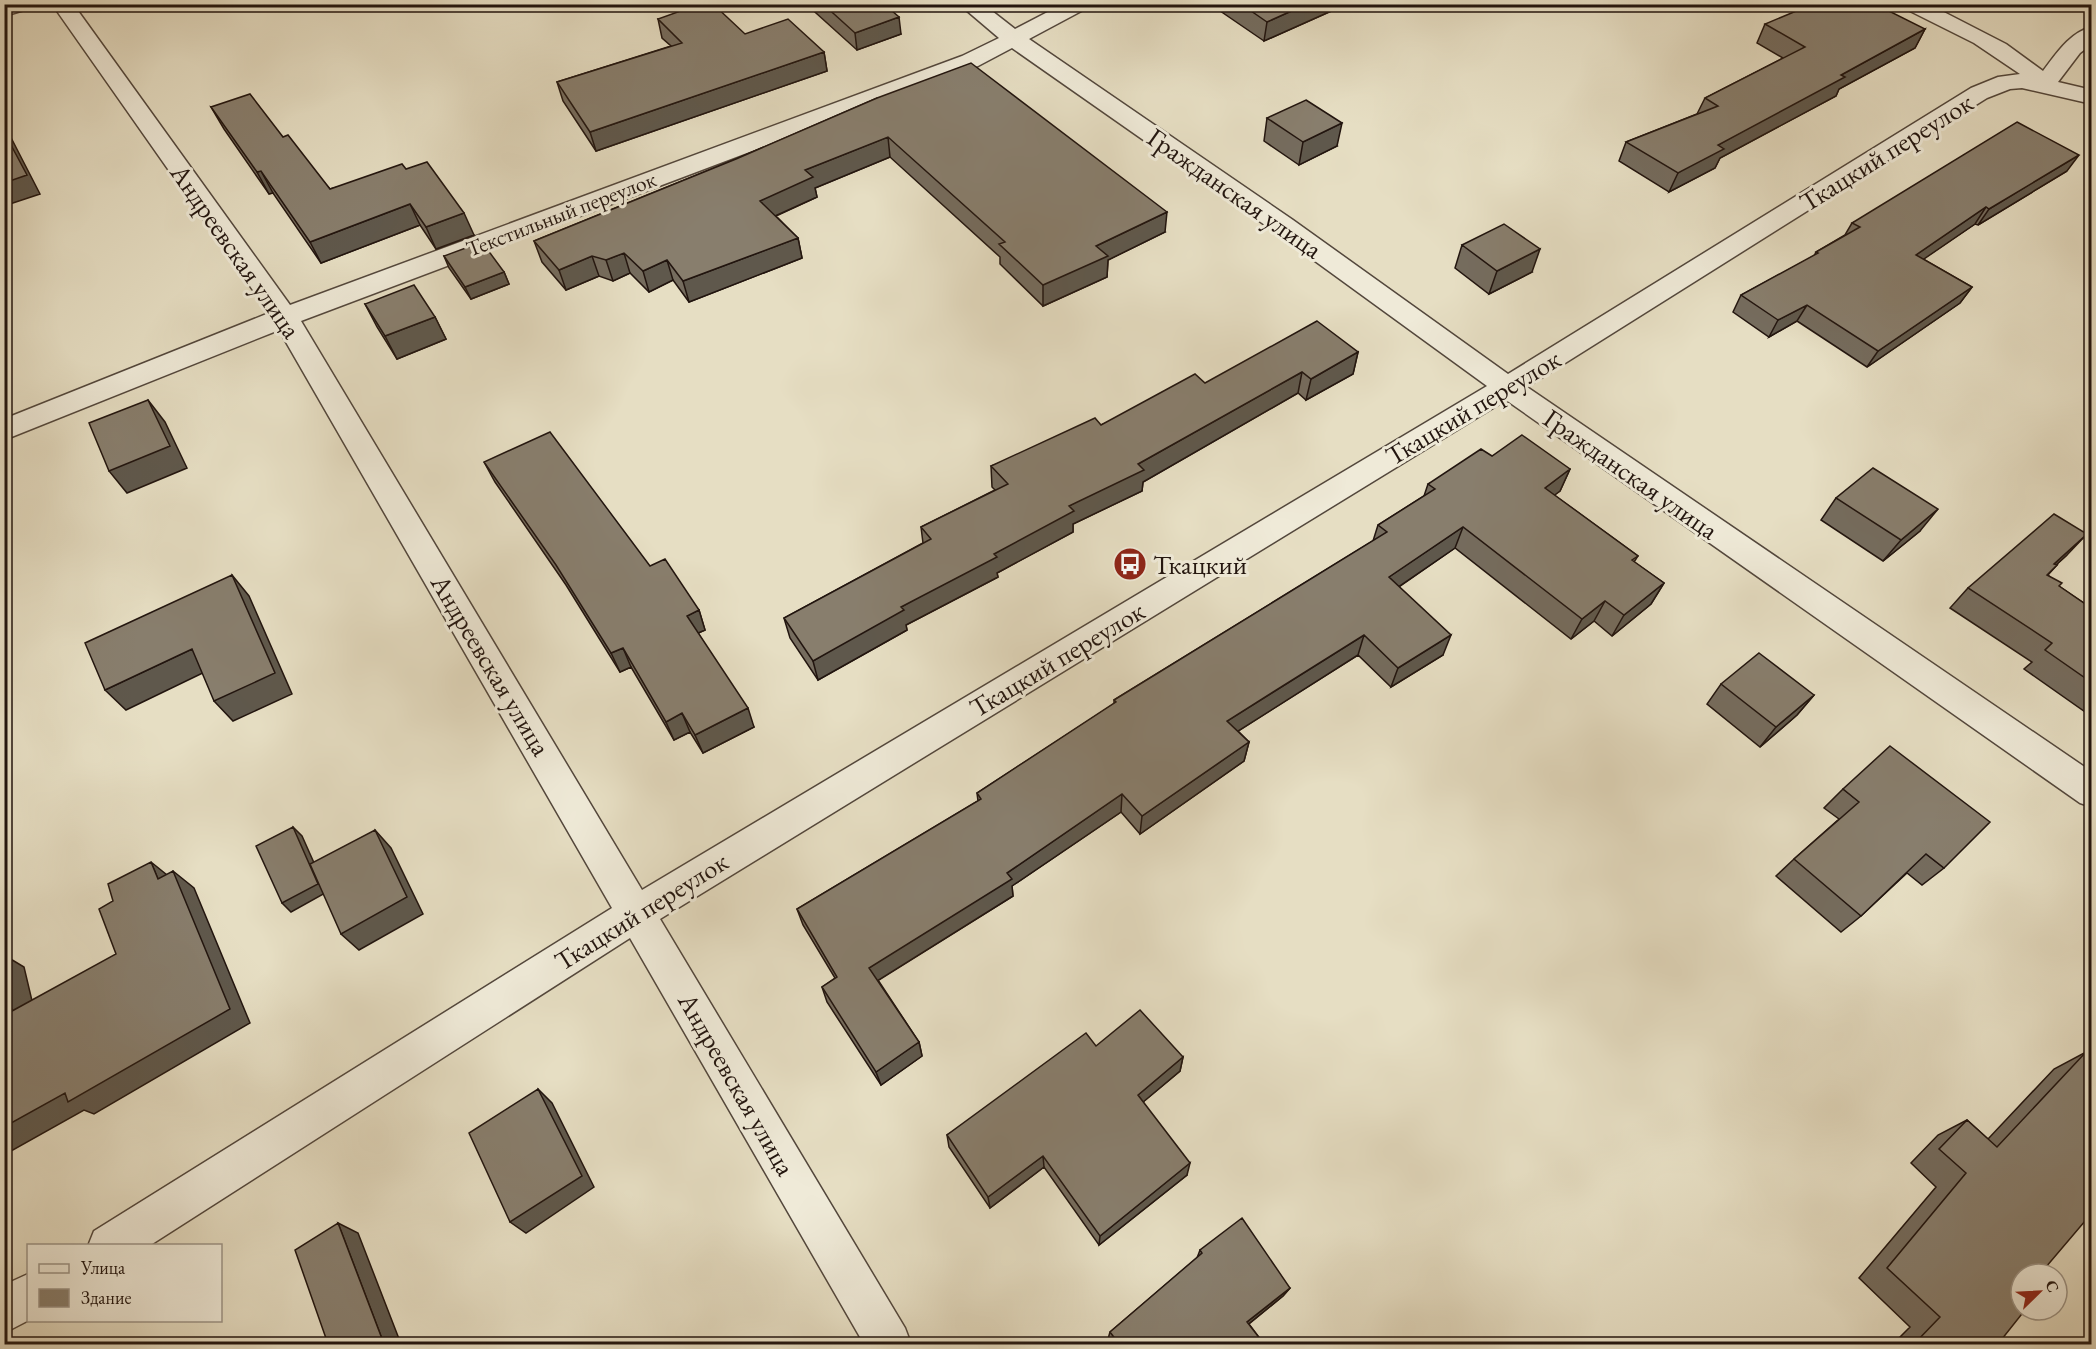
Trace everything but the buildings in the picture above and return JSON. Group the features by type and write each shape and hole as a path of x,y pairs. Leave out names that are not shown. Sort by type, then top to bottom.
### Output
{"street":[{"path":"4,10 24,4"},
{"name":"Андреевская улица","path":"62,4 285,317 889,1344"},
{"name":"Гражданская улица","path":"969,4 1014,39 1284,226 1507,387 2091,792"},
{"name":"Текстильный переулок","path":"4,430 285,317 970,61 1080,4"},
{"path":"1911,4 1988,40 2013,56 2045,84 2091,97"},
{"path":"2045,84 2072,48 2091,33"},
{"name":"Ткацкий переулок","path":"111,1244 637,913 1507,387 1979,93 2006,82 2022,81 2045,84"},
{"path":"4,1311 27,1297"}],"place":[{"name":"Ткацкий","path":"1130,564"}]}
